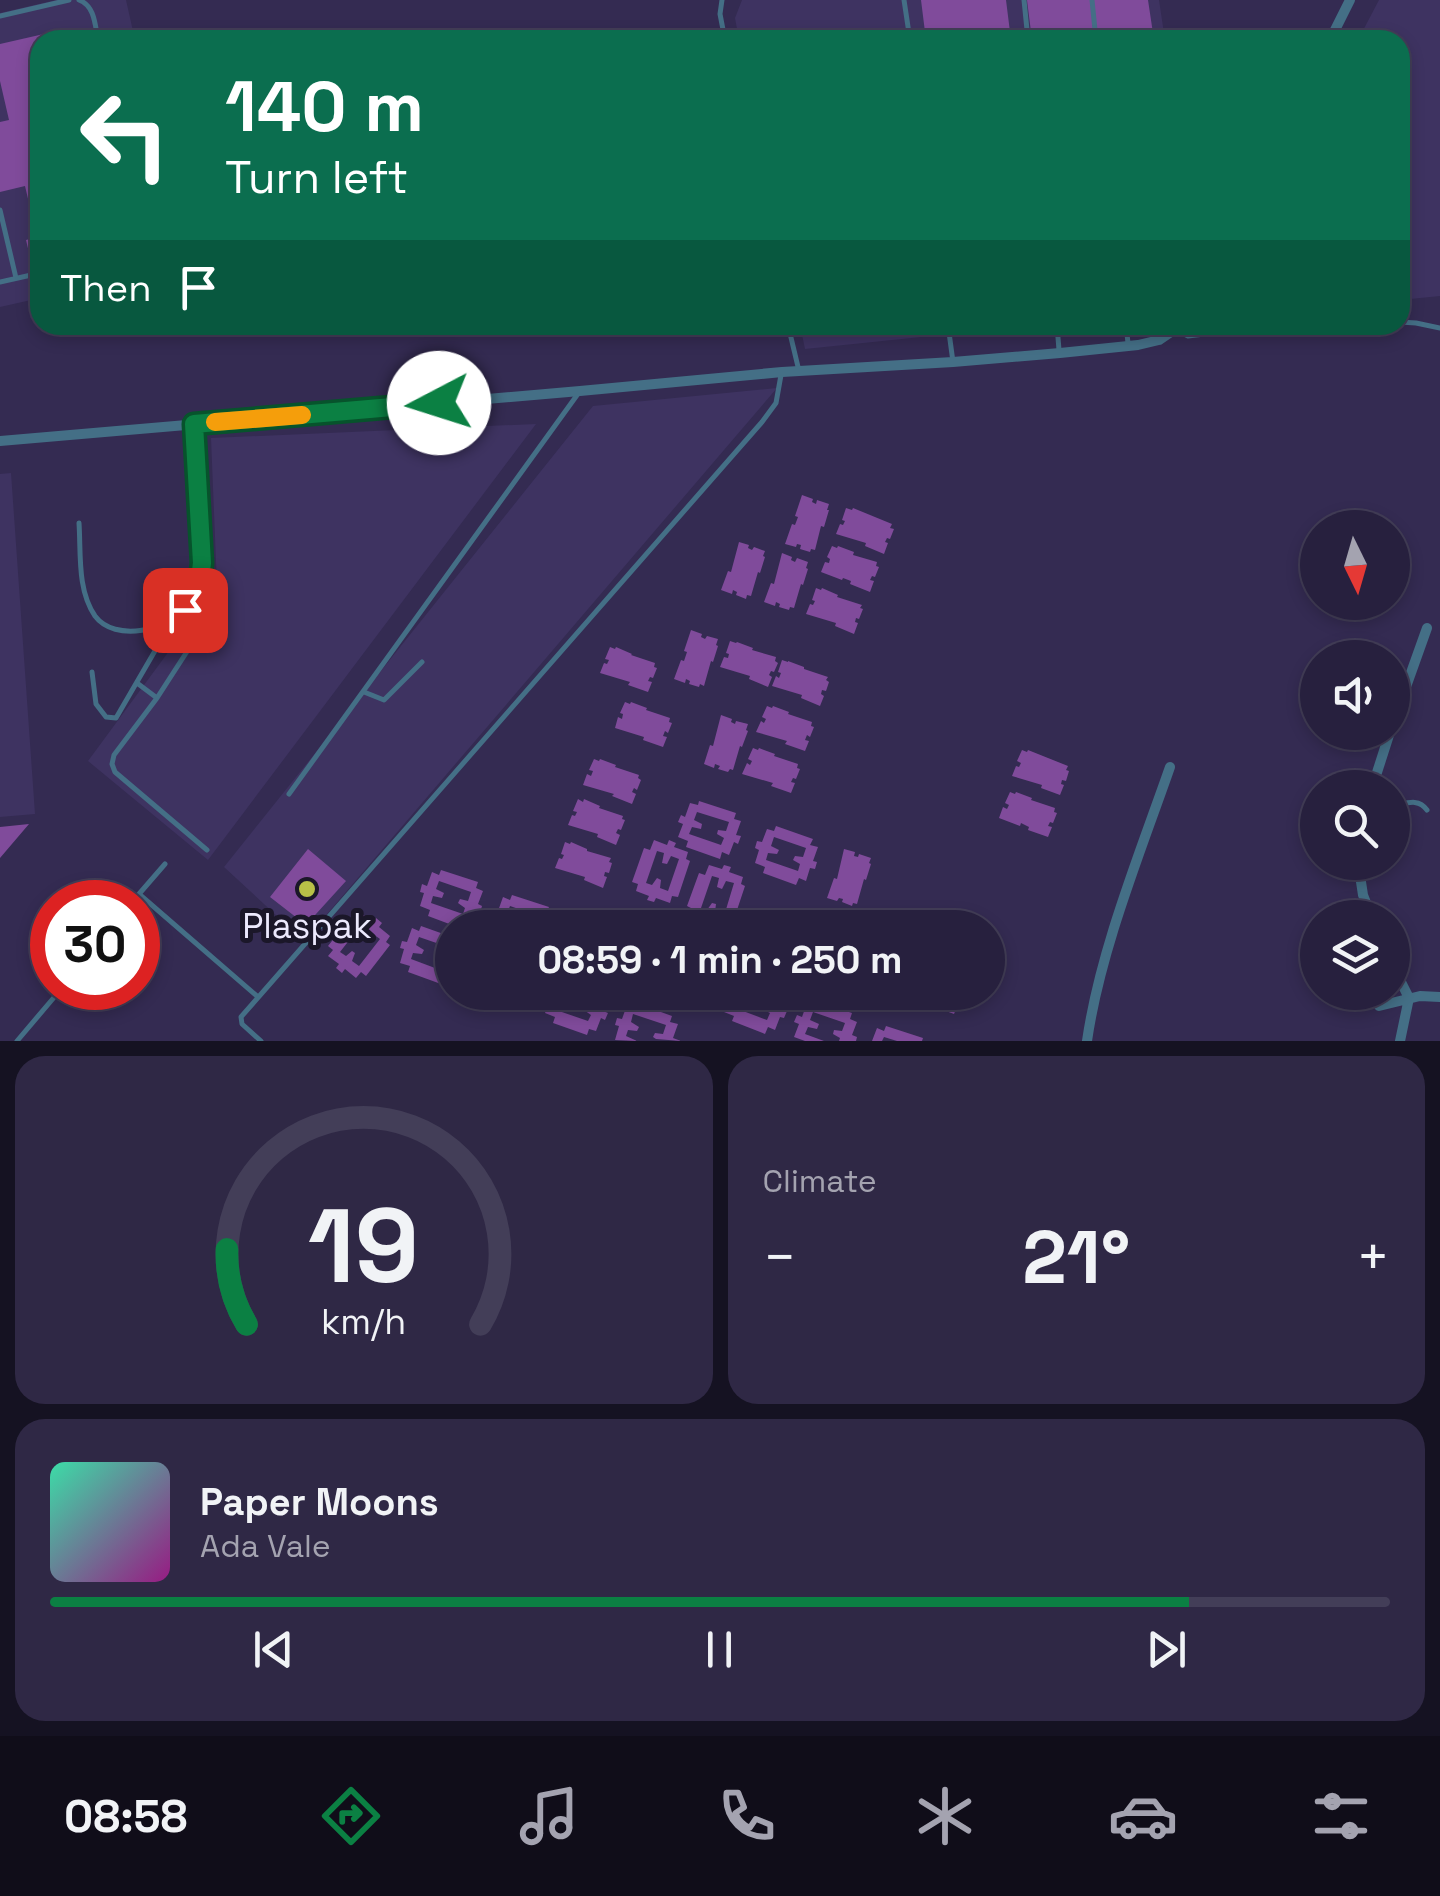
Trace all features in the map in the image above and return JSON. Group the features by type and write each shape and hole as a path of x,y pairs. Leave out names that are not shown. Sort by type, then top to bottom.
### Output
{"street":[{"path":"1335,30 1350,0"},
{"path":"0,440 782,372 1060,353 1128,346 1167,335"},
{"path":"1410,676 1427,628"},
{"path":"1087,1041 1091,1010 1118,920 1170,767"},
{"path":"1410,998 1440,997"},
{"path":"1400,1041 1407,1010"}],"lane":[{"path":"0,16 68,0"},
{"path":"79,0 92,11 96,30"},
{"path":"722,0 723,30"},
{"path":"904,0 908,30"},
{"path":"1024,0 1027,30"},
{"path":"1092,0 1095,30"},
{"path":"0,210 16,278"},
{"path":"0,282 30,275"},
{"path":"1410,322 1440,328"},
{"path":"790,335 799,371"},
{"path":"949,335 953,362"},
{"path":"1058,335 1060,353"},
{"path":"1127,335 1128,346"},
{"path":"261,1041 242,1024 241,1018 762,422 776,403 782,372"},
{"path":"289,794 580,392"},
{"path":"92,672 96,704 106,718 116,718 171,622 194,598 201,573 194,424"},
{"path":"79,523 84,592 99,621 124,630 171,622"},
{"path":"188,650 112,764 116,772 207,850"},
{"path":"364,692 384,700 422,662"},
{"path":"136,682 157,698"},
{"path":"1410,802 1422,804 1427,810"},
{"path":"151,880 165,864"},
{"path":"160,912 258,998"},
{"path":"17,1041 43,1010"}],"shaded area":[{"path":"56,0 126,0 133,30 30,30 30,300 0,307 0,13"},
{"path":"742,0 1159,0 1164,30 737,30 735,18"},
{"path":"1379,0 1440,0 1440,296 1410,299 1410,30 1363,30"},
{"path":"802,335 940,335 805,349"},
{"path":"777,388 304,941 224,867 593,406"},
{"path":"536,424 208,860 88,761 217,586 211,438"},
{"path":"11,473 35,814 0,817 0,474"}],"building":[{"path":"921,0 1006,0 1010,30 925,30"},
{"path":"1027,0 1148,0 1152,30 1031,30"},
{"path":"30,37 30,207 25,186 0,192 0,122 9,120 0,81 0,44"},
{"path":"802,495 816,504 817,500 829,504 815,550 810,552 800,549 801,545 785,544 798,517 795,516"},
{"path":"846,508 892,524 890,528 894,529 885,542 888,543 884,554 865,546 866,543 836,534 845,521 842,520"},
{"path":"739,542 752,550 754,547 765,551 751,596 746,599 733,590 732,594 721,590 728,571 731,572"},
{"path":"832,546 877,562 879,567 870,580 874,581 870,592 850,584 851,581 821,572 825,562 829,563 827,557"},
{"path":"782,553 795,562 797,558 808,562 794,608 789,610 776,602 775,606 764,602 771,583 774,584"},
{"path":"816,588 862,605 854,634 835,626 836,623 806,614 815,601 812,600"},
{"path":"691,630 705,639 718,639 704,686 699,687 686,679 685,683 674,679 681,660 684,661"},
{"path":"730,641 776,657 778,663 769,675 772,677 768,687 749,679 750,676 720,667 724,657 728,658"},
{"path":"610,647 655,663 657,668 648,681 652,682 648,692 600,673 609,660 605,659"},
{"path":"782,660 828,677 820,706 801,698 802,695 772,686 781,673 778,672"},
{"path":"625,702 670,718 672,723 663,736 667,737 663,747 615,728 618,717 622,719 620,713"},
{"path":"767,706 812,722 814,727 805,740 809,741 805,751 756,732 766,719 762,717"},
{"path":"721,715 735,724 748,724 733,770 728,772 715,764 714,768 704,764"},
{"path":"753,748 798,764 800,769 791,782 795,783 791,793 742,774 752,761 748,759"},
{"path":"1022,750 1068,766 1060,795 1012,776 1021,763 1017,761"},
{"path":"594,759 639,775 641,780 632,792 636,794 632,804 583,785 587,774 591,776 593,771 589,770"},
{"path":"1010,792 1055,808 1057,813 1048,826 1052,827 1048,837 1021,823 1020,826 999,818 1003,807 1007,809 1009,805 1005,803"},
{"path":"578,799 623,816 616,845 597,837 598,834 568,825 577,812 573,811"},
{"path":"699,801 736,813 734,819 741,821 736,835 741,836 729,855 722,852 720,859 686,847 688,841 678,837 683,824 678,822 681,815 685,817 690,803 698,805","holes":["697,812 729,822 726,831 718,830 717,834 724,838 721,845 689,834 692,827 701,829 702,824 694,820"]},
{"path":"29,824 0,858 0,827"},
{"path":"776,826 813,839 810,845 818,847 813,861 817,862 815,869 810,868 806,881 799,878 796,885 763,873 765,867 755,863 757,841 762,842 767,829 774,831","holes":["774,837 806,848 803,857 795,856 793,860 800,864 798,871 766,860 768,853 777,854 779,850 771,846"]},
{"path":"654,840 667,845 669,840 676,843 674,847 688,852 686,859 690,861 678,897 672,896 670,903 656,898 654,902 647,900 649,896 636,891 638,884 632,882 644,848 650,850","holes":["657,851 664,853 662,863 667,864 671,856 679,859 668,891 660,888 661,880 657,878 652,885 646,883"]},
{"path":"565,842 611,858 603,888 584,880 585,877 555,868 564,855 561,854"},
{"name":"Plaspak","path":"308,849 346,881 306,925 270,897"},
{"path":"844,849 855,852 854,856 871,858 857,904 852,906 843,899 827,898 834,878 837,879"},
{"path":"709,865 722,869 724,865 731,867 729,872 743,877 741,884 745,886 737,910 726,910 734,883 726,881 722,889 717,887 719,878 712,876 701,908 707,910 687,906 699,873 705,875"},
{"path":"441,870 478,882 476,888 483,891 478,904 481,910 464,910 458,903 460,899 468,901 471,892 439,881 436,889 444,893 442,898 433,896 431,903 451,910 435,910 435,919 428,916 430,910 420,906 424,893 420,892 432,872 439,875"},
{"path":"512,895 549,907 522,910 510,906 508,910 498,910 503,897 510,900"},
{"path":"362,914 373,922 376,918 382,923 379,927 390,936 386,942 390,945 366,976 361,972 356,978 345,969 342,973 336,968 339,964 328,956 333,950 328,946 350,918 355,922","holes":["361,925 367,930 362,938 366,940 373,934 380,939 359,966 352,961 355,953 346,956 340,952"]},
{"path":"421,926 435,931 435,942 419,937 416,945 424,950 422,954 413,953 411,959 435,968 435,982 408,972 410,966 400,963 402,941 407,942 412,928 419,931"},
{"path":"556,1010 588,1021 591,1015 584,1010 608,1013 605,1020 601,1018 596,1031 589,1029 587,1035 553,1023 555,1017 545,1013"},
{"path":"625,1010 655,1010 672,1016 670,1022 678,1024 673,1038 681,1041 656,1039 655,1033 663,1034 666,1025 633,1014 631,1022 639,1027 637,1031 628,1030 626,1036 637,1041 615,1040 617,1018 622,1019"},
{"path":"740,1010 767,1020 770,1013 764,1010 787,1011 775,1030 768,1027 765,1034 732,1021 734,1016 724,1012"},
{"path":"804,1010 852,1013 850,1019 857,1022 852,1035 857,1037 856,1041 839,1041 834,1030 842,1031 845,1023 813,1012 810,1020 819,1024 817,1029 808,1027 805,1034 824,1041 794,1037 799,1024 794,1022 797,1015 802,1017"},
{"path":"886,1026 923,1038 922,1041 884,1037 882,1041 872,1041 877,1028 884,1031"}],"slow traffic":[{"path":"215,422 302,415"}],"place":[{"name":"Plaspak","path":"307,889"}],"route":[{"path":"185,610 200,583 202,563 194,424 439,403"}]}
